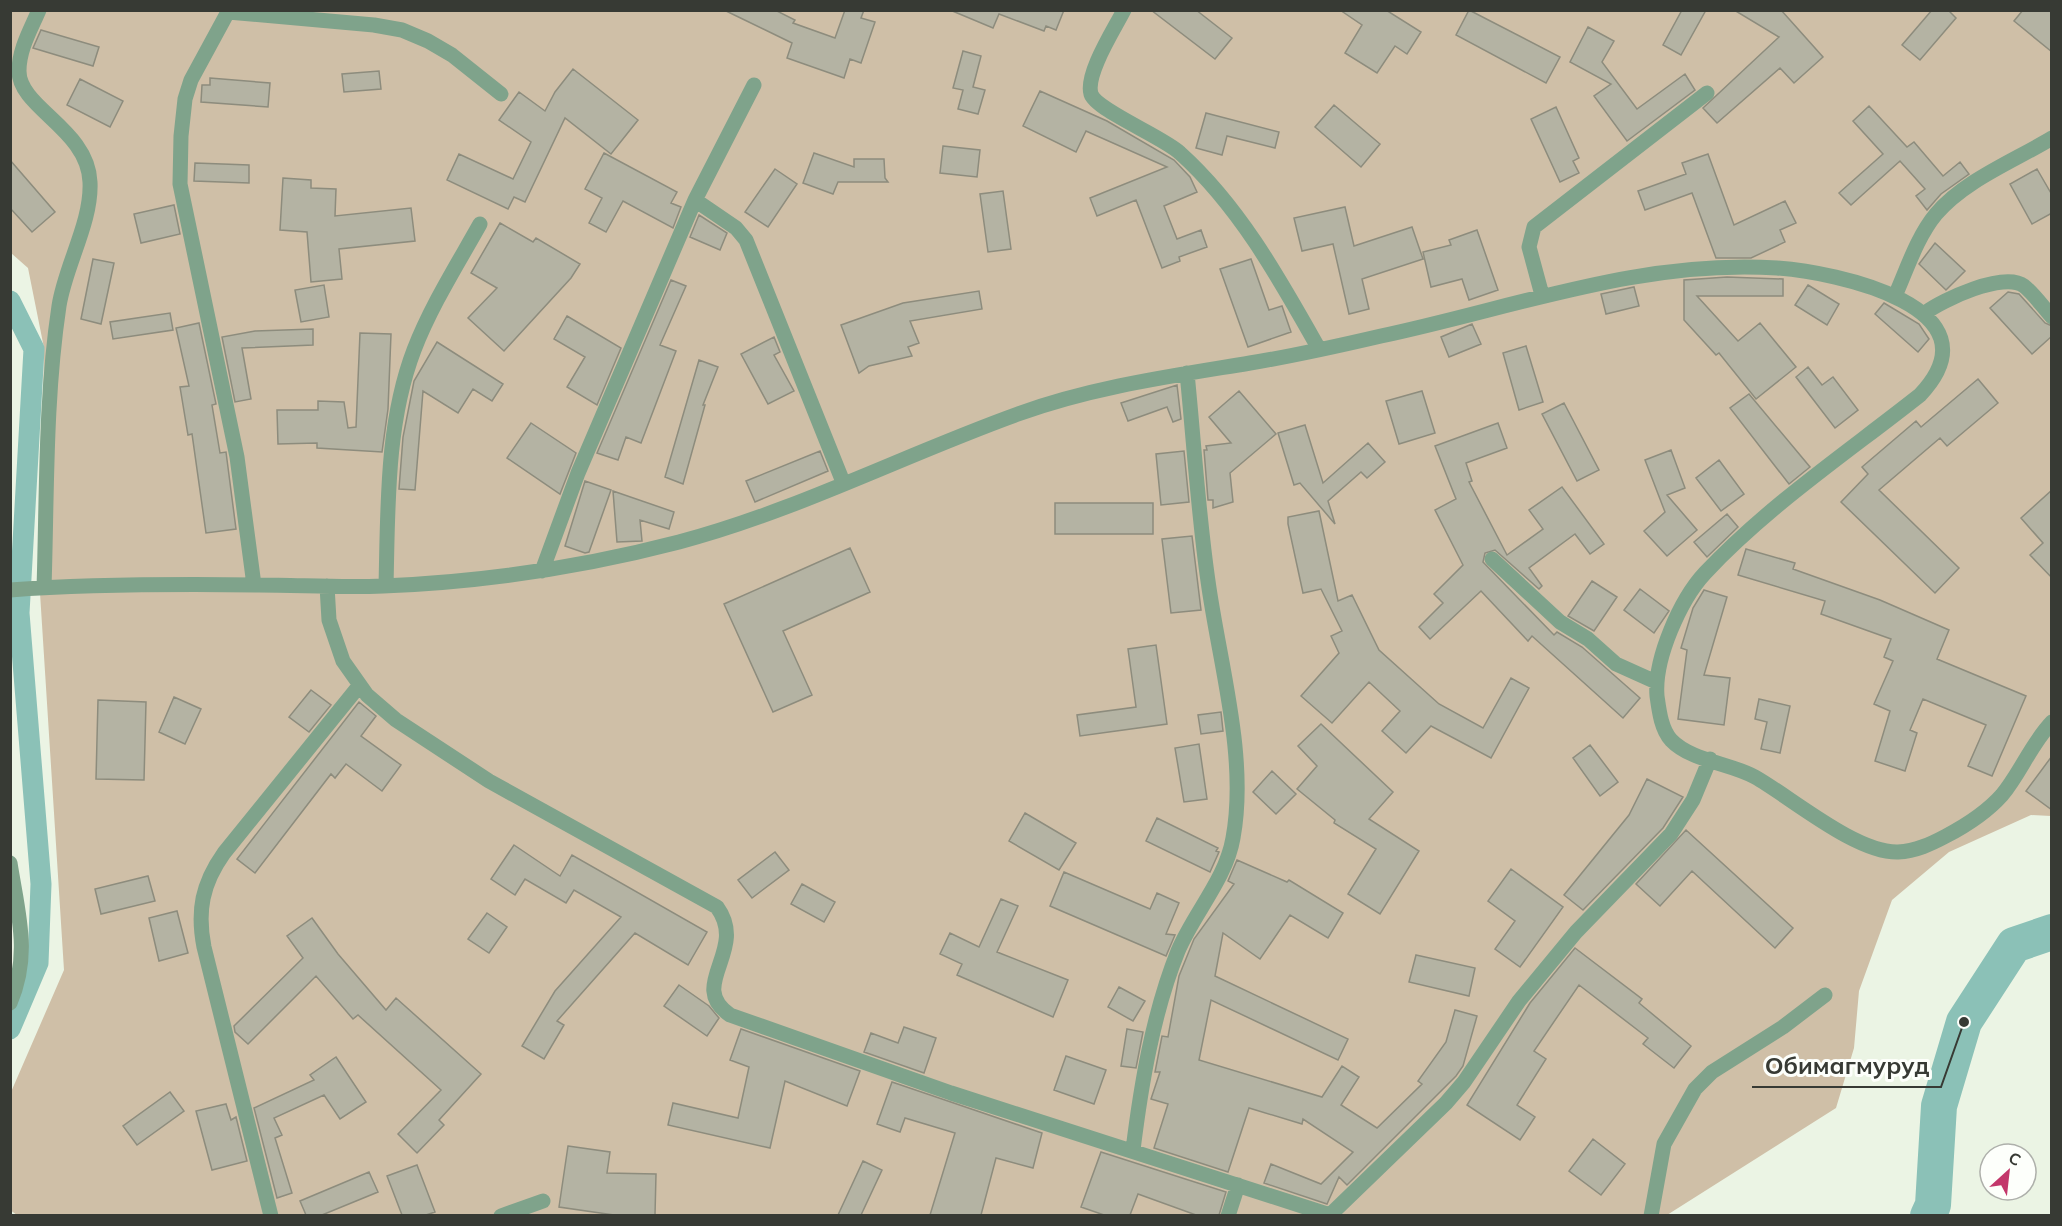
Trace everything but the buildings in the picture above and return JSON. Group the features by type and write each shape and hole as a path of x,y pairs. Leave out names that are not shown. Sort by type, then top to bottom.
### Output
{"street":[{"path":"39,10 20,59 21,81 30,96 73,138 87,165 90,190 58,312 40,588"},
{"path":"1124,10 1097,62 1090,88 1094,99 1108,110 1158,136 1198,171 1245,229 1283,286 1319,349"},
{"path":"254,585 237,456 180,184 181,136 185,99 191,80 229,11 374,25 408,32 452,55 501,94"},
{"path":"542,571 578,473 695,200 754,85"},
{"path":"1542,295 1532,268 1529,247 1534,227 1707,93"},
{"path":"1895,296 1915,250 1934,216 1945,205 1979,181 2052,138"},
{"path":"695,200 736,228 746,240 843,482"},
{"path":"386,586 389,506 401,392 422,332 480,224"},
{"path":"10,591 40,588 254,585 386,586 542,571 680,542 764,516 843,482 1022,412 1127,384 1388,335 1580,285 1735,265 1818,273 1895,296 1925,313 1932,323 1941,348 1940,363 1931,384 1754,527 1705,573 1681,608 1673,625 1656,682 1662,721 1669,737 1687,751 1738,767 1778,790 1822,820 1870,846 1897,852 1929,845 1971,822 1993,804 2009,786 2032,746 2052,722"},
{"path":"1925,313 1949,298 2011,282 2024,286 2052,317"},
{"path":"1133,1150 1155,1027 1168,978 1190,925 1228,858 1236,806 1231,724 1207,578 1187,374"},
{"path":"1492,558 1560,622 1588,639 1616,664 1656,682"},
{"path":"327,586 329,620 343,661 359,686 396,720 489,781 717,907 725,919 728,939 714,980 714,994 719,1006 730,1015 951,1093 1332,1215 1446,1103 1464,1082 1519,1001 1576,932 1671,834 1693,800 1710,759"},
{"path":"271,1215 204,947 200,920 202,894 207,879 224,854 359,686"},
{"path":"10,863 23,944 22,967 10,1003"},
{"path":"1650,1215 1664,1144 1695,1089 1712,1072 1783,1027 1825,995"},
{"path":"1228,1215 1238,1185"},
{"path":"501,1215 543,1201"}],"shaded area":[{"path":"11,11 2051,11 2051,816 2031,815 1949,852 1892,900 1859,991 1854,1048 1836,1108 1667,1215 17,1215 10,1210 11,1092 64,970 40,593 44,348 28,268 11,253"}],"waterway":[{"path":"10,301 34,349 19,613 41,884 38,963 10,1029"},
{"path":"1928,1216 1933,1205 1939,1106 1964,1022 2014,945 2052,932"}],"place":[{"name":"Обимагмуруд","path":"1964,1022"}]}
